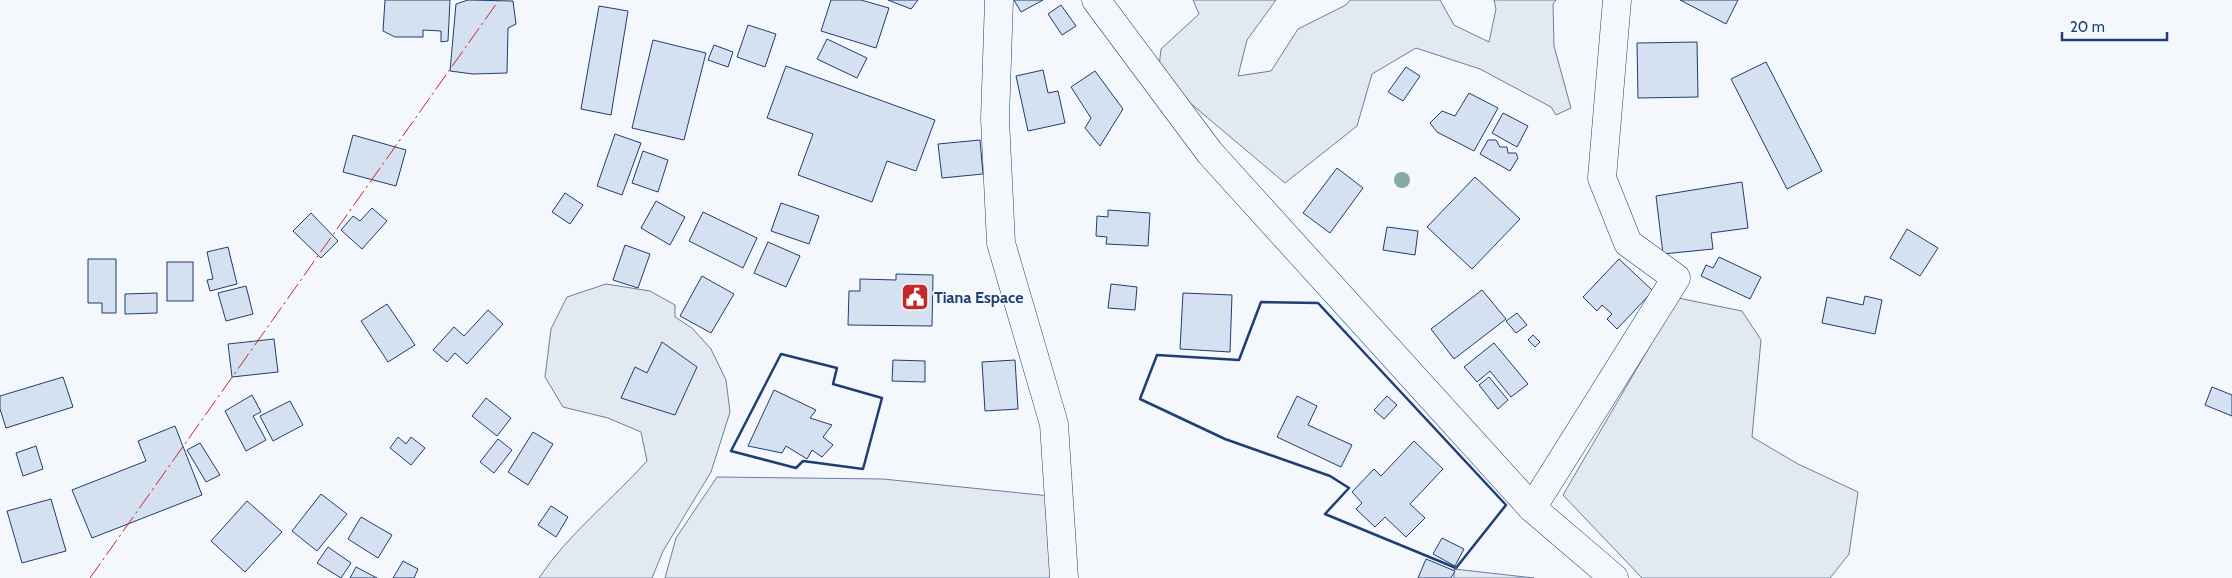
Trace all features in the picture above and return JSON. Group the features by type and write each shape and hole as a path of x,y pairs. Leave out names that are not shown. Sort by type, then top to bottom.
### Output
{"street":[{"path":"999,0 995,119 1001,243 1054,424 1064,578"},
{"path":"1096,0 1210,153 1532,508 1614,578"},
{"path":"1532,508 1676,278 1628,243 1602,178 1617,0"}],"shaded area":[{"path":"1193,0 1276,0 1247,40 1238,76 1271,71 1298,29 1346,5 1350,0 1440,0 1454,25 1489,42 1496,9 1494,0 1556,0 1553,4 1554,46 1571,108 1556,115 1551,107 1480,69 1416,48 1372,74 1357,126 1285,183 1158,76 1161,49 1199,14"},
{"path":"606,284 650,291 675,305 675,317 692,328 711,349 726,380 730,412 711,472 663,551 652,578 539,578 563,547 647,461 641,432 608,418 563,407 545,377 551,329 567,297"},
{"path":"1678,298 1742,311 1761,340 1752,437 1798,464 1858,492 1849,554 1830,578 1642,578 1563,495"},
{"path":"717,477 883,479 1050,496 1059,578 665,578 676,538"},
{"path":"1454,569 1534,578 1454,578"}],"building":[{"path":"385,0 450,0 448,41 441,42 441,31 423,30 423,37 395,37 383,31"},
{"path":"468,0 513,1 516,24 508,28 507,73 473,74 450,71 456,4"},
{"path":"831,0 861,0 889,8 876,48 821,31"},
{"path":"888,0 918,0 911,9"},
{"path":"1014,0 1043,0 1021,12"},
{"path":"1680,0 1738,0 1726,24"},
{"path":"1061,5 1076,26 1062,35 1048,14"},
{"path":"599,6 628,11 611,115 581,109"},
{"path":"748,25 776,34 765,67 737,57"},
{"path":"827,39 867,58 857,78 817,59"},
{"path":"653,40 706,53 684,140 632,128"},
{"path":"1697,42 1698,97 1638,98 1637,43"},
{"path":"714,45 733,52 728,67 708,60"},
{"path":"1766,62 1822,171 1787,189 1731,79"},
{"path":"786,66 935,120 916,171 887,161 872,202 798,175 813,134 767,118"},
{"path":"1406,67 1420,76 1403,101 1388,92"},
{"path":"1043,70 1048,93 1058,91 1065,123 1028,131 1016,76"},
{"path":"1095,71 1123,109 1100,146 1085,128 1091,118 1071,87"},
{"path":"1469,93 1498,108 1474,151 1437,132 1430,123 1442,111 1455,116"},
{"path":"1503,113 1528,126 1517,147 1492,133"},
{"path":"615,134 641,143 622,195 597,186"},
{"path":"353,135 406,150 396,186 343,172"},
{"path":"980,140 983,174 942,178 938,144"},
{"path":"1488,140 1496,140 1500,147 1507,147 1508,153 1516,153 1518,158 1510,171 1480,154"},
{"path":"643,151 668,160 658,192 632,183"},
{"path":"1337,168 1363,188 1330,233 1303,213"},
{"path":"1475,177 1520,219 1472,269 1427,227"},
{"path":"1742,182 1748,228 1711,233 1713,249 1663,254 1656,196"},
{"path":"565,193 583,205 570,224 552,212"},
{"path":"656,201 685,217 670,245 641,228"},
{"path":"781,203 819,216 809,244 771,231"},
{"path":"372,208 387,221 362,249 341,230 353,216 360,221"},
{"path":"1108,210 1150,213 1148,246 1106,244 1107,237 1096,236 1097,216 1108,217"},
{"path":"703,212 757,238 743,268 689,241"},
{"path":"311,213 338,241 321,258 293,231"},
{"path":"1387,227 1418,231 1415,255 1383,250"},
{"path":"1907,229 1938,248 1920,276 1890,258"},
{"path":"768,242 800,256 786,287 754,273"},
{"path":"625,245 650,254 638,288 613,280"},
{"path":"228,247 237,284 210,291 207,280 213,279 207,252"},
{"path":"1719,257 1761,277 1750,299 1701,276 1706,265 1713,268"},
{"path":"88,259 116,259 116,313 102,313 102,303 88,303"},
{"path":"1619,259 1653,291 1617,329 1607,319 1612,314 1602,305 1597,311 1583,297"},
{"path":"167,262 193,262 193,301 167,301"},
{"path":"896,274 933,275 932,326 848,325 849,291 860,291 860,279 896,280"},
{"path":"702,276 734,294 711,333 680,316"},
{"path":"1111,284 1137,287 1135,310 1108,308"},
{"path":"246,286 253,314 226,321 218,293"},
{"path":"1482,290 1506,319 1454,359 1431,329"},
{"path":"157,293 157,313 125,314 125,294"},
{"path":"1183,293 1232,295 1230,352 1180,349"},
{"path":"1865,296 1882,300 1875,334 1822,323 1827,297 1863,305"},
{"path":"387,304 415,345 388,362 361,321"},
{"path":"488,310 503,324 467,364 455,353 447,362 433,350 454,327 464,336"},
{"path":"1517,313 1527,325 1516,333 1506,321"},
{"path":"1533,335 1540,342 1535,347 1528,340"},
{"path":"274,339 278,372 232,377 228,344"},
{"path":"662,342 697,367 675,415 621,398 635,367 647,373"},
{"path":"1494,343 1528,384 1511,397 1490,371 1477,382 1464,367"},
{"path":"893,360 925,361 925,382 892,381"},
{"path":"1015,360 1018,409 985,411 982,362"},
{"path":"63,377 73,407 6,428 0,409 0,396"},
{"path":"1489,377 1508,400 1498,409 1479,385"},
{"path":"2212,387 2232,395 2232,416 2205,405"},
{"path":"774,390 816,410 810,418 832,425 823,437 833,445 822,457 812,450 807,459 786,446 782,453 748,446"},
{"path":"252,395 261,412 253,416 266,440 246,451 225,411"},
{"path":"1297,396 1317,406 1308,425 1352,445 1341,467 1277,437"},
{"path":"1387,396 1397,405 1384,419 1374,410"},
{"path":"486,398 511,418 497,436 472,416"},
{"path":"290,401 303,425 273,441 260,416"},
{"path":"175,426 202,495 92,538 72,490 146,461 138,441"},
{"path":"533,432 553,444 528,485 508,472"},
{"path":"398,437 406,444 411,437 425,448 411,465 390,448"},
{"path":"498,439 512,450 494,473 480,462"},
{"path":"1414,441 1443,469 1410,504 1425,518 1406,537 1385,517 1375,527 1356,509 1362,503 1352,492 1374,469 1381,476"},
{"path":"200,443 220,475 206,482 187,450"},
{"path":"36,446 43,469 23,476 16,453"},
{"path":"321,494 347,514 317,551 292,531"},
{"path":"51,499 66,551 22,563 7,511"},
{"path":"247,501 282,532 245,572 211,541"},
{"path":"551,506 568,517 556,537 538,525"},
{"path":"361,517 392,535 378,558 348,539"},
{"path":"1442,538 1464,549 1455,566 1433,554"},
{"path":"328,547 351,563 341,578 317,563"},
{"path":"1426,559 1455,571 1451,578 1418,578"},
{"path":"403,561 418,569 414,578 393,578"},
{"path":"356,567 377,578 350,578"}],"wall":[{"path":"1261,302 1318,303 1506,505 1456,568 1325,514 1349,488 1330,476 1225,439 1140,399 1157,355 1239,360 1261,302"},
{"path":"781,354 837,368 833,384 882,398 863,469 803,461 796,468 731,451 781,354"}],"power":[{"path":"90,578 499,0"}],"place":[{"name":"Tiana Espace","path":"915,297"}]}
